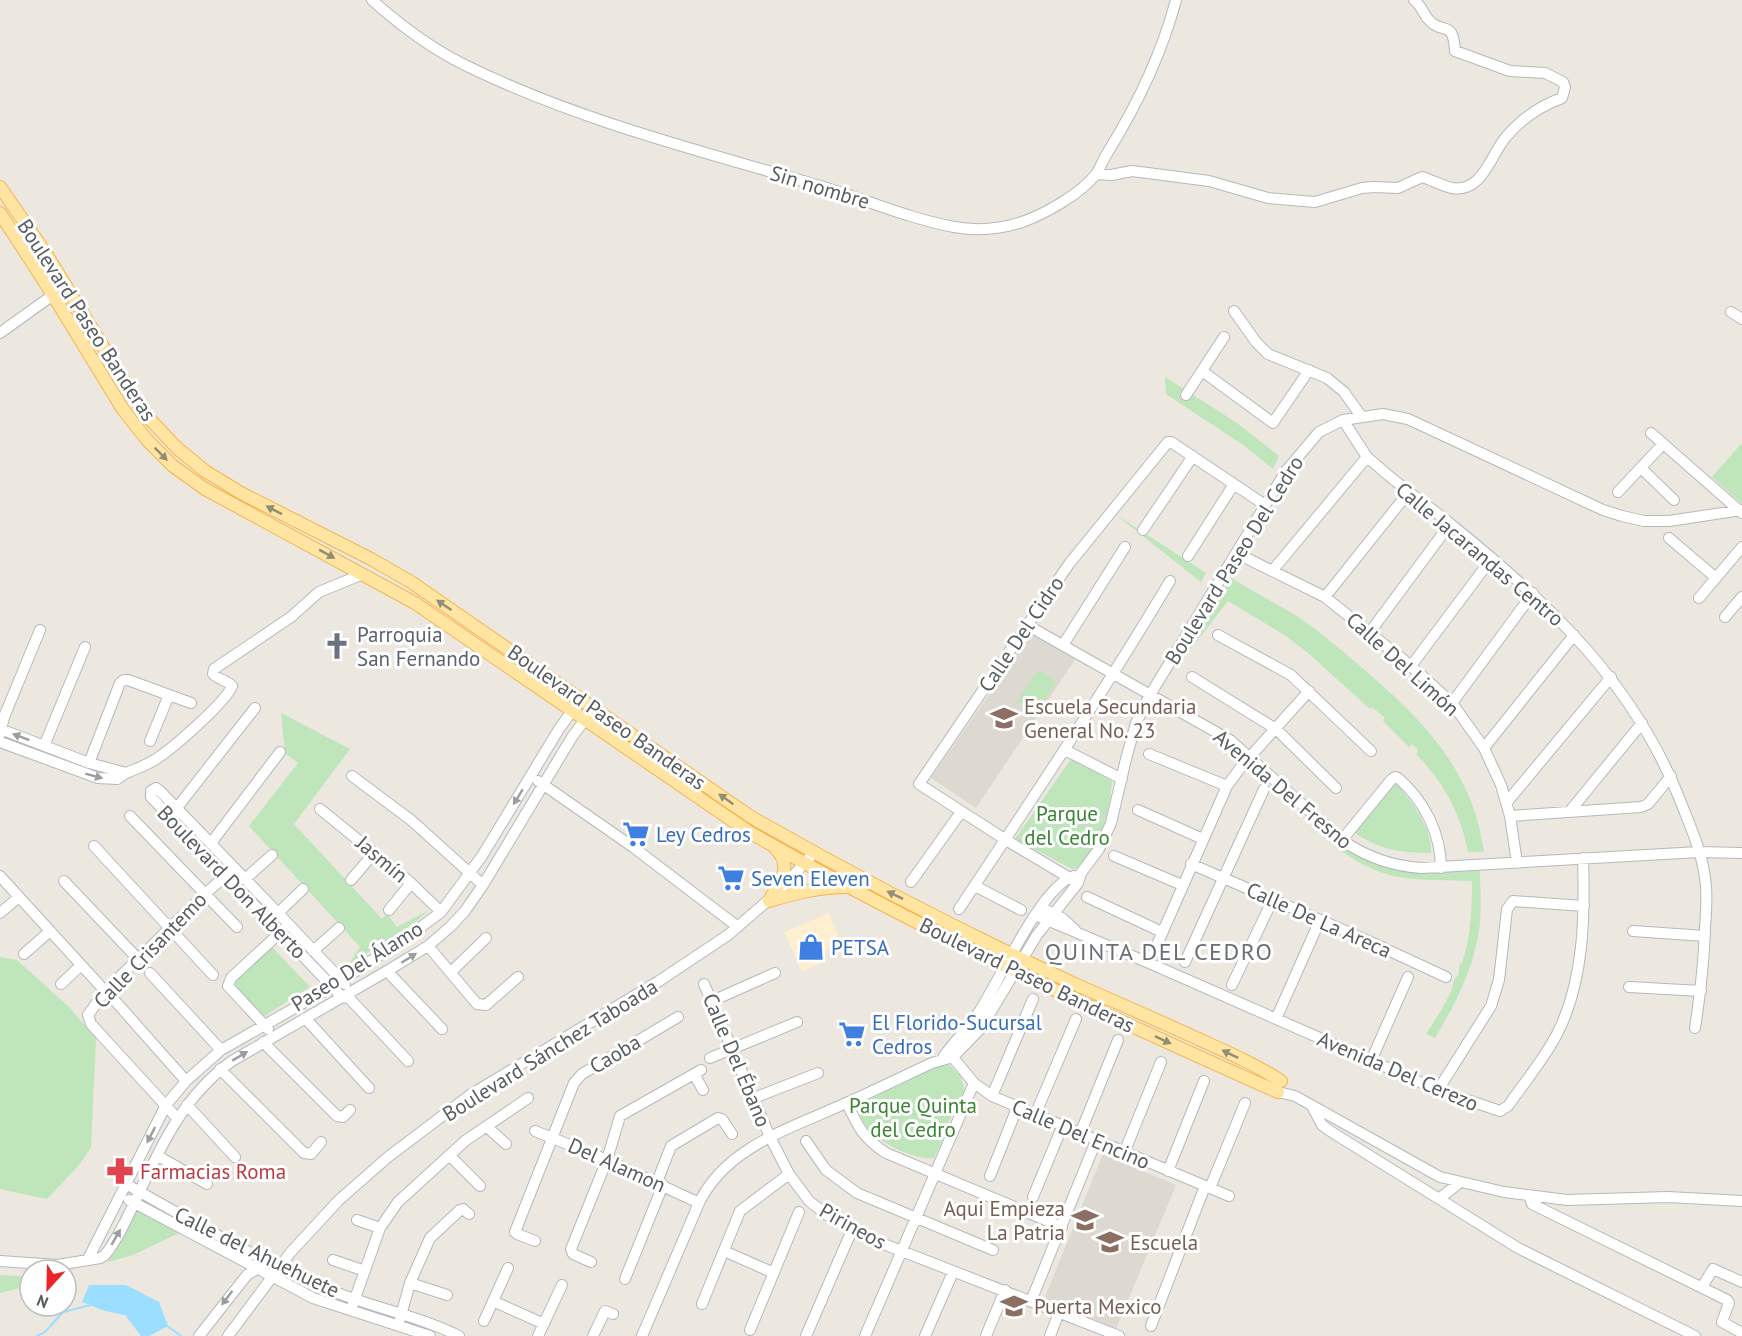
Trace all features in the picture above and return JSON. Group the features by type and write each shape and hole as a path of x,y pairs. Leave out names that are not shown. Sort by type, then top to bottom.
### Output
{"main road":[{"name":"Boulevard Paseo Banderas","path":"0,187 45,252 144,412 177,448 205,471 241,493 371,559 411,582 751,817 874,885 1017,956 1264,1070 1279,1087"},
{"name":"Boulevard Paseo Banderas","path":"0,213 122,408 147,440 173,466 205,489 415,603 571,712 647,760 748,832 805,864 1010,969 1279,1087"},
{"path":"769,901 783,875 785,866 783,856 775,847"},
{"path":"769,901 808,889 849,887"}],"street":[{"name":"Sin nombre","path":"372,0 392,18 430,45 466,66 512,87 607,123 954,227 978,230 1023,221 1075,193 1096,174 1121,131 1149,74 1176,0"},
{"path":"1096,174 1111,175 1132,171 1209,181 1268,198 1315,202 1362,188 1398,188 1422,177 1454,188 1480,180 1504,139 1535,110 1562,98 1565,87 1558,79 1545,73 1510,71 1455,51 1454,36 1450,31 1428,20 1420,4 1414,0"},
{"path":"0,333 53,295"},
{"path":"1234,311 1256,342 1268,354 1327,378 1344,392 1361,416"},
{"path":"1731,312 1742,319"},
{"path":"1186,395 1224,337"},
{"path":"1202,371 1273,423 1310,370"},
{"name":"Boulevard Paseo Del Cedro","path":"1076,878 1099,849 1109,829 1136,723 1150,695 1286,471 1319,432 1343,420 1361,416 1383,414 1408,418 1574,497 1622,516 1644,521 1669,521 1741,511"},
{"name":"Calle Jacarandas Centro","path":"1343,420 1367,457 1408,493 1450,524 1533,593 1575,635 1611,678 1642,723 1671,776 1699,852 1705,878 1705,936 1701,991 1695,1028"},
{"path":"1652,433 1741,511"},
{"name":"Calle Del Cidro","path":"1076,878 1006,840 919,784 1069,564 1168,442 1193,456 1265,505"},
{"path":"1618,492 1663,444"},
{"path":"1143,530 1193,456"},
{"path":"1273,570 1367,457"},
{"path":"1641,468 1674,500"},
{"path":"1188,556 1234,484"},
{"path":"1325,597 1408,493"},
{"path":"1370,632 1450,524"},
{"path":"1669,538 1716,578"},
{"path":"1063,645 1125,547"},
{"path":"1699,598 1742,547"},
{"name":"Calle Del Limón","path":"1236,553 1325,597 1411,666 1452,703 1484,748 1507,802 1517,863"},
{"path":"1411,666 1492,558"},
{"path":"0,742 98,778 117,779 157,759 229,694 232,686 213,674 214,669 291,617 319,592 363,574"},
{"path":"959,909 1065,750 1170,581"},
{"path":"1452,703 1533,593"},
{"path":"1725,617 1742,597"},
{"name":"Avenida Del Fresno","path":"1027,625 1230,740 1342,840 1359,852 1390,864 1441,868 1699,852 1742,853"},
{"path":"0,735 0,729 40,630"},
{"path":"1218,634 1291,675 1371,751"},
{"path":"1484,748 1575,635"},
{"path":"44,746 85,647"},
{"path":"1192,677 1276,729 1336,788"},
{"path":"1507,802 1611,678"},
{"path":"89,763 122,681 128,680 191,703"},
{"path":"1149,963 1227,786 1309,692"},
{"path":"150,741 169,695"},
{"name":"Paseo Del Álamo","path":"88,1259 166,1105 186,1081 221,1050 337,983 441,912 482,856 580,700"},
{"path":"173,813 255,708"},
{"name":"Paseo Del Álamo","path":"88,1259 105,1255 135,1203 177,1118 220,1069 428,946 450,927 483,885 572,737 593,709"},
{"path":"1570,812 1642,723"},
{"path":"0,729 89,763 126,774"},
{"path":"1065,750 1122,779"},
{"path":"211,843 280,752"},
{"path":"1149,754 1227,786"},
{"path":"352,776 411,820 483,885"},
{"path":"531,776 633,847 738,927"},
{"path":"1510,816 1645,806 1671,776"},
{"path":"1342,840 1395,777 1401,780 1415,796 1438,836 1441,868"},
{"path":"1185,962 1264,789"},
{"name":"Jasmín","path":"320,809 411,883 441,912"},
{"path":"1138,810 1203,839"},
{"path":"911,882 961,812"},
{"name":"Boulevard Don Alberto","path":"173,813 211,843 230,872 245,879 278,913 285,928 313,951 337,983"},
{"name":"Boulevard Don Alberto","path":"173,813 285,928 408,1060"},
{"path":"130,816 237,927"},
{"path":"94,846 213,975"},
{"name":"Boulevard Sánchez Taboada","path":"228,1336 273,1277 276,1265 339,1200 388,1157 471,1095 678,969 738,927 769,901 814,852"},
{"path":"351,880 374,853"},
{"path":"245,879 272,855"},
{"path":"482,856 495,865"},
{"path":"1114,856 1182,885"},
{"name":"Avenida Del Cerezo","path":"1038,911 1050,917 1062,918 1077,932 1371,1061 1438,1090 1496,1111 1508,1106 1557,1035 1568,1008 1577,976 1584,906 1583,858"},
{"name":"Calle De La Areca","path":"1191,864 1446,977"},
{"name":"Calle Crisantemo","path":"177,1118 91,1024 88,1015 105,991 230,872"},
{"path":"0,876 105,991"},
{"path":"642,1336 706,1187 721,1171 737,1157 770,1137 947,1056 1010,969 1038,911 1076,878"},
{"path":"1017,956 1050,917 1076,878"},
{"path":"64,880 138,959"},
{"path":"389,910 411,883"},
{"path":"975,886 1021,910"},
{"path":"278,913 303,889"},
{"path":"0,913 19,897"},
{"path":"1087,897 1162,932"},
{"path":"1232,985 1273,899"},
{"path":"1438,1090 1491,1006 1499,980 1507,909 1510,903 1584,906"},
{"path":"1276,1019 1320,920"},
{"path":"274,1036 228,986 231,978 285,928"},
{"path":"313,951 339,928"},
{"path":"24,954 50,931"},
{"path":"1633,931 1705,936"},
{"path":"451,972 486,938"},
{"path":"428,946 477,1004 486,1005 518,976"},
{"path":"61,984 81,964"},
{"path":"387,971 442,1029"},
{"path":"150,973 221,1050"},
{"path":"712,1000 775,973"},
{"path":"1371,1061 1408,976"},
{"name":"Calle Del Ébano","path":"704,984 770,1137"},
{"path":"1629,987 1701,991"},
{"path":"992,1096 1032,999"},
{"path":"116,1002 186,1081"},
{"name":"Caoba","path":"535,1241 515,1232 552,1136 578,1077 678,1017"},
{"path":"305,1018 369,1088"},
{"path":"1035,1115 1076,1019"},
{"path":"710,1058 797,1022"},
{"path":"1080,1134 1118,1040"},
{"path":"263,1042 337,1116 343,1117 350,1110"},
{"name":"Calle Del Encino","path":"947,1056 974,1083 992,1096 1229,1196"},
{"path":"1124,1153 1161,1062"},
{"path":"220,1069 304,1153 311,1154 321,1142"},
{"path":"591,1262 573,1254 571,1249 607,1160 622,1113 698,1072 703,1090"},
{"path":"754,1098 818,1073"},
{"path":"1168,1171 1204,1081"},
{"path":"865,1336 974,1083"},
{"name":"Boulevard Paseo Banderas","path":"1279,1087 1440,1177 1459,1183 1567,1200 1668,1197 1742,1201"},
{"path":"350,1311 380,1228 398,1202 465,1141 528,1098"},
{"path":"847,1103 862,1133 886,1153 1062,1227"},
{"path":"1151,1326 1245,1103"},
{"path":"187,1105 235,1156"},
{"path":"1312,1106 1322,1125 1330,1131 1518,1248 1695,1336"},
{"path":"990,1176 1017,1108"},
{"path":"625,1279 660,1184 668,1151 674,1143 718,1118 722,1119 732,1134"},
{"path":"1033,1197 1062,1126"},
{"path":"487,1127 506,1144"},
{"name":"Del Alamon","path":"535,1131 607,1160 699,1203"},
{"name":"Pirineos","path":"770,1137 789,1174 809,1201 852,1230 1115,1335"},
{"path":"806,1141 826,1170 857,1193 993,1250"},
{"path":"1031,1301 1096,1141"},
{"path":"449,1155 480,1186"},
{"path":"158,1156 207,1184"},
{"path":"702,1304 740,1211 789,1174"},
{"path":"1439,1199 1459,1183"},
{"name":"Calle del Ahuehuete","path":"126,1184 276,1265 328,1289 402,1313 459,1336"},
{"path":"1528,1195 1532,1204 1727,1300 1729,1303 1722,1322 1742,1333"},
{"name":"Calle del Ahuehuete","path":"120,1196 313,1298 430,1336"},
{"path":"398,1325 410,1283 430,1239 460,1210 463,1209 469,1214"},
{"path":"750,1330 799,1212"},
{"path":"357,1220 380,1228"},
{"path":"806,1336 852,1230"},
{"path":"724,1251 774,1273"},
{"path":"0,1262 58,1265 88,1259"},
{"path":"333,1260 365,1271"},
{"path":"199,1336 247,1275 257,1269 276,1265"},
{"path":"484,1321 508,1268"},
{"path":"1702,1287 1713,1269 1742,1282"},
{"path":"925,1336 953,1272"},
{"path":"410,1283 447,1295"},
{"path":"538,1336 562,1285"},
{"path":"986,1336 1005,1290"},
{"path":"493,1301 544,1324"},
{"path":"593,1336 604,1311 613,1314"},
{"path":"1050,1336 1059,1312"}],"shaded area":[{"name":"Escuela Secundaria General No. 23","path":"1031,634 1076,658 976,808 931,778"},
{"name":"PETSA","path":"829,913 841,942 823,952 826,961 802,972 784,932"},
{"name":"Escuela","path":"1103,1154 1176,1185 1116,1329 1044,1299"}],"green space":[{"path":"1165,377 1237,423 1279,456 1273,469 1246,447 1166,394"},
{"path":"1742,443 1742,503 1741,503 1712,477"},
{"path":"1115,514 1206,573 1201,582"},
{"path":"1231,578 1295,615 1320,633 1383,686 1423,726 1441,747 1456,770 1478,822 1484,852 1468,852 1465,837 1450,799 1435,776 1416,754 1418,750 1412,744 1409,747 1383,721 1385,718 1372,707 1370,709 1286,636 1228,601 1182,660"},
{"path":"1039,669 1057,682 1035,714 1017,701"},
{"path":"281,713 350,749 294,824 382,919 387,914 397,927 429,910 412,925 349,964 360,947 249,826 298,763 285,753"},
{"name":"Parque del Cedro","path":"1071,759 1112,781 1108,810 1098,841 1088,857 1074,870 1015,839"},
{"path":"1396,783 1425,825 1431,844 1431,853 1381,847 1354,832"},
{"path":"1317,826 1357,855 1375,864 1393,869 1432,872 1480,870 1479,931 1472,960 1462,987 1435,1038 1426,1034 1451,992 1465,953 1470,923 1472,881 1414,879 1380,872 1336,847 1316,830"},
{"path":"272,947 310,987 257,1021 228,989"},
{"path":"0,957 17,960 69,1007 96,1038 91,1147 79,1165 47,1199 0,1189"},
{"name":"Parque Quinta del Cedro","path":"947,1062 961,1077 965,1092 948,1123 934,1158 918,1157 899,1150 869,1130 856,1110 858,1102"},
{"path":"141,1211 181,1232 133,1255 108,1262 132,1214"},
{"path":"0,1275 18,1276 18,1288 0,1293"}],"water":[{"path":"89,1285 126,1285 159,1302 168,1326 149,1336 141,1336 125,1315 105,1311 82,1302"}],"waterway":[{"path":"37,1336 45,1332 63,1312 91,1305"},
{"path":"166,1325 181,1336"}],"place":[{"name":"Parroquia San Fernando","path":"337,646"},
{"name":"Escuela Secundaria General No. 23","path":"1004,718"},
{"name":"Ley Cedros","path":"636,834"},
{"name":"Seven Eleven","path":"731,878"},
{"name":"PETSA","path":"811,947"},
{"name":"El Florido-Sucursal Cedros","path":"852,1034"},
{"name":"Farmacias Roma","path":"120,1171"},
{"name":"Aqui Empieza La Patria","path":"1085,1220"},
{"name":"Escuela","path":"1110,1242"},
{"name":"Puerta Mexico","path":"1014,1306"}],"district":[{"name":"QUINTA DEL CEDRO","path":"1159,951"}]}
